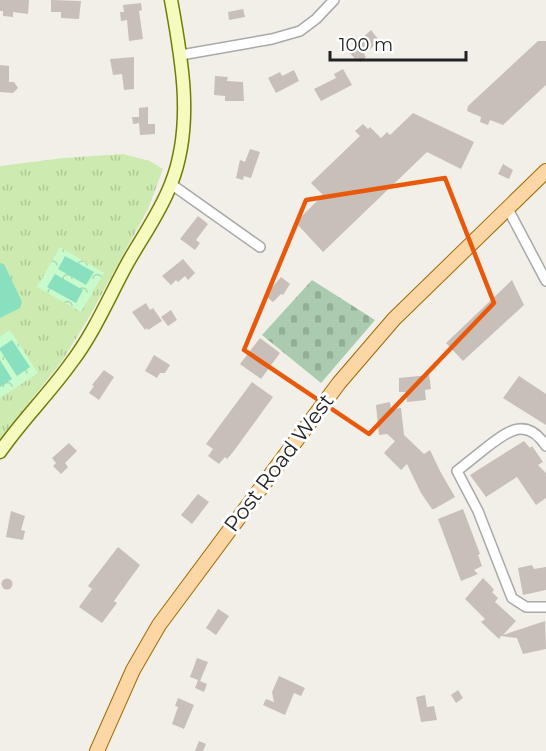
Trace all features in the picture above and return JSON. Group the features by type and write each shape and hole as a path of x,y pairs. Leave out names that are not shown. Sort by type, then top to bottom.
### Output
{"main road":[{"name":"Post Road West","path":"97,751 133,670 159,625 339,383 394,319 546,171"}],"street":[{"path":"0,452 85,342 128,262 161,208 171,184 177,167 184,113 181,55 171,0"},
{"path":"181,55 272,39 300,31 316,19 334,0"},
{"path":"171,184 260,247"},
{"path":"508,209 546,281"},
{"path":"546,446 534,433 524,429 513,430 504,434 457,471 478,511 512,598 526,607 546,607"}],"highlighted area":[{"path":"445,178 494,303 369,434 244,350 306,200"}],"green space":[{"path":"123,154 150,161 163,169 148,209 88,319 62,361 0,439 0,166"},
{"path":"60,247 104,273 81,312 37,287"},
{"path":"65,256 94,272 86,285 58,269"},
{"path":"0,263 4,264 22,302 20,308 0,318"},
{"path":"55,274 83,290 76,303 47,287"},
{"path":"312,280 375,320 321,383 262,335"},
{"path":"10,330 38,373 0,398 0,337"},
{"path":"12,340 30,367 17,376 0,350"},
{"path":"0,360 12,379 0,387"}],"building":[{"path":"0,0 29,0 28,14 13,12 13,17 3,16 3,11 0,11"},
{"path":"51,0 81,1 79,19 61,18 61,12 51,12"},
{"path":"141,3 142,10 139,11 143,39 129,41 127,20 121,21 120,12 124,12 123,5"},
{"path":"243,9 245,17 229,20 228,12"},
{"path":"371,30 378,39 360,62 348,51"},
{"path":"538,41 546,41 546,85 503,125 490,120 488,125 480,122 481,117 467,111 468,106"},
{"path":"134,57 134,89 124,90 122,74 113,75 110,59"},
{"path":"0,65 9,66 9,82 14,82 18,88 13,93 0,92"},
{"path":"343,69 352,85 321,101 314,89 336,78 334,74"},
{"path":"294,70 299,81 276,93 268,78 280,72 282,76"},
{"path":"215,76 228,77 227,81 243,82 244,101 225,101 225,96 214,95"},
{"path":"148,107 148,124 155,124 155,134 140,135 139,123 133,124 132,117 139,117 139,108"},
{"path":"413,113 474,142 461,169 427,152 323,252 297,224 297,221 323,195 311,183 360,136 355,131 363,124 368,129 370,127 381,138 387,132 390,135"},
{"path":"250,149 260,152 251,178 244,176 243,180 236,178 240,160 245,162"},
{"path":"503,164 513,170 509,179 498,174"},
{"path":"198,216 208,224 196,240 200,243 195,250 180,239"},
{"path":"183,259 195,273 188,280 185,276 171,285 162,276"},
{"path":"281,277 290,284 283,295 281,294 273,302 267,297 268,292"},
{"path":"512,280 524,305 463,361 446,343"},
{"path":"146,303 150,310 153,308 162,321 148,330 147,328 145,330 132,312"},
{"path":"171,310 177,320 168,326 161,317"},
{"path":"260,338 280,353 261,379 240,364"},
{"path":"154,355 170,365 165,373 160,373 157,378 145,371"},
{"path":"104,370 114,377 99,400 89,393 94,386 92,385"},
{"path":"429,375 431,389 425,390 426,400 407,402 406,392 399,392 399,378"},
{"path":"519,376 546,394 546,425 503,398"},
{"path":"252,382 273,397 233,452 219,464 208,456 213,449 206,444"},
{"path":"390,402 391,409 401,408 404,435 424,454 430,450 455,497 434,509 421,493 407,464 401,470 384,453 395,441 387,434 379,435 376,405"},
{"path":"524,441 530,448 532,446 543,462 538,465 546,473 546,498 536,505 517,477 486,497 470,475"},
{"path":"69,443 77,451 65,463 68,467 61,474 53,466 56,463 52,458"},
{"path":"198,494 209,502 192,524 181,515"},
{"path":"463,509 480,554 478,555 482,566 474,570 478,574 461,581 438,519"},
{"path":"11,511 25,516 21,530 25,531 23,540 6,537"},
{"path":"118,547 140,565 114,601 117,603 102,623 79,607 92,589 88,586"},
{"path":"532,565 534,569 546,567 546,590 523,595 518,568"},
{"path":"7,578 13,584 7,590 1,584"},
{"path":"483,578 498,598 495,602 516,621 503,635 545,621 546,649 523,654 517,638 501,636 499,639 481,622 485,619 465,599"},
{"path":"218,609 229,616 216,635 206,628"},
{"path":"197,658 208,662 200,681 207,684 204,692 195,688 198,680 190,677"},
{"path":"279,676 305,688 301,696 294,693 285,715 263,705 266,699 274,702 272,692"},
{"path":"458,690 463,698 456,703 451,695"},
{"path":"425,695 427,707 434,706 437,720 421,722 416,697"},
{"path":"178,698 194,705 184,729 172,724 178,707 175,706"},
{"path":"199,741 206,744 203,751 195,751"}]}
